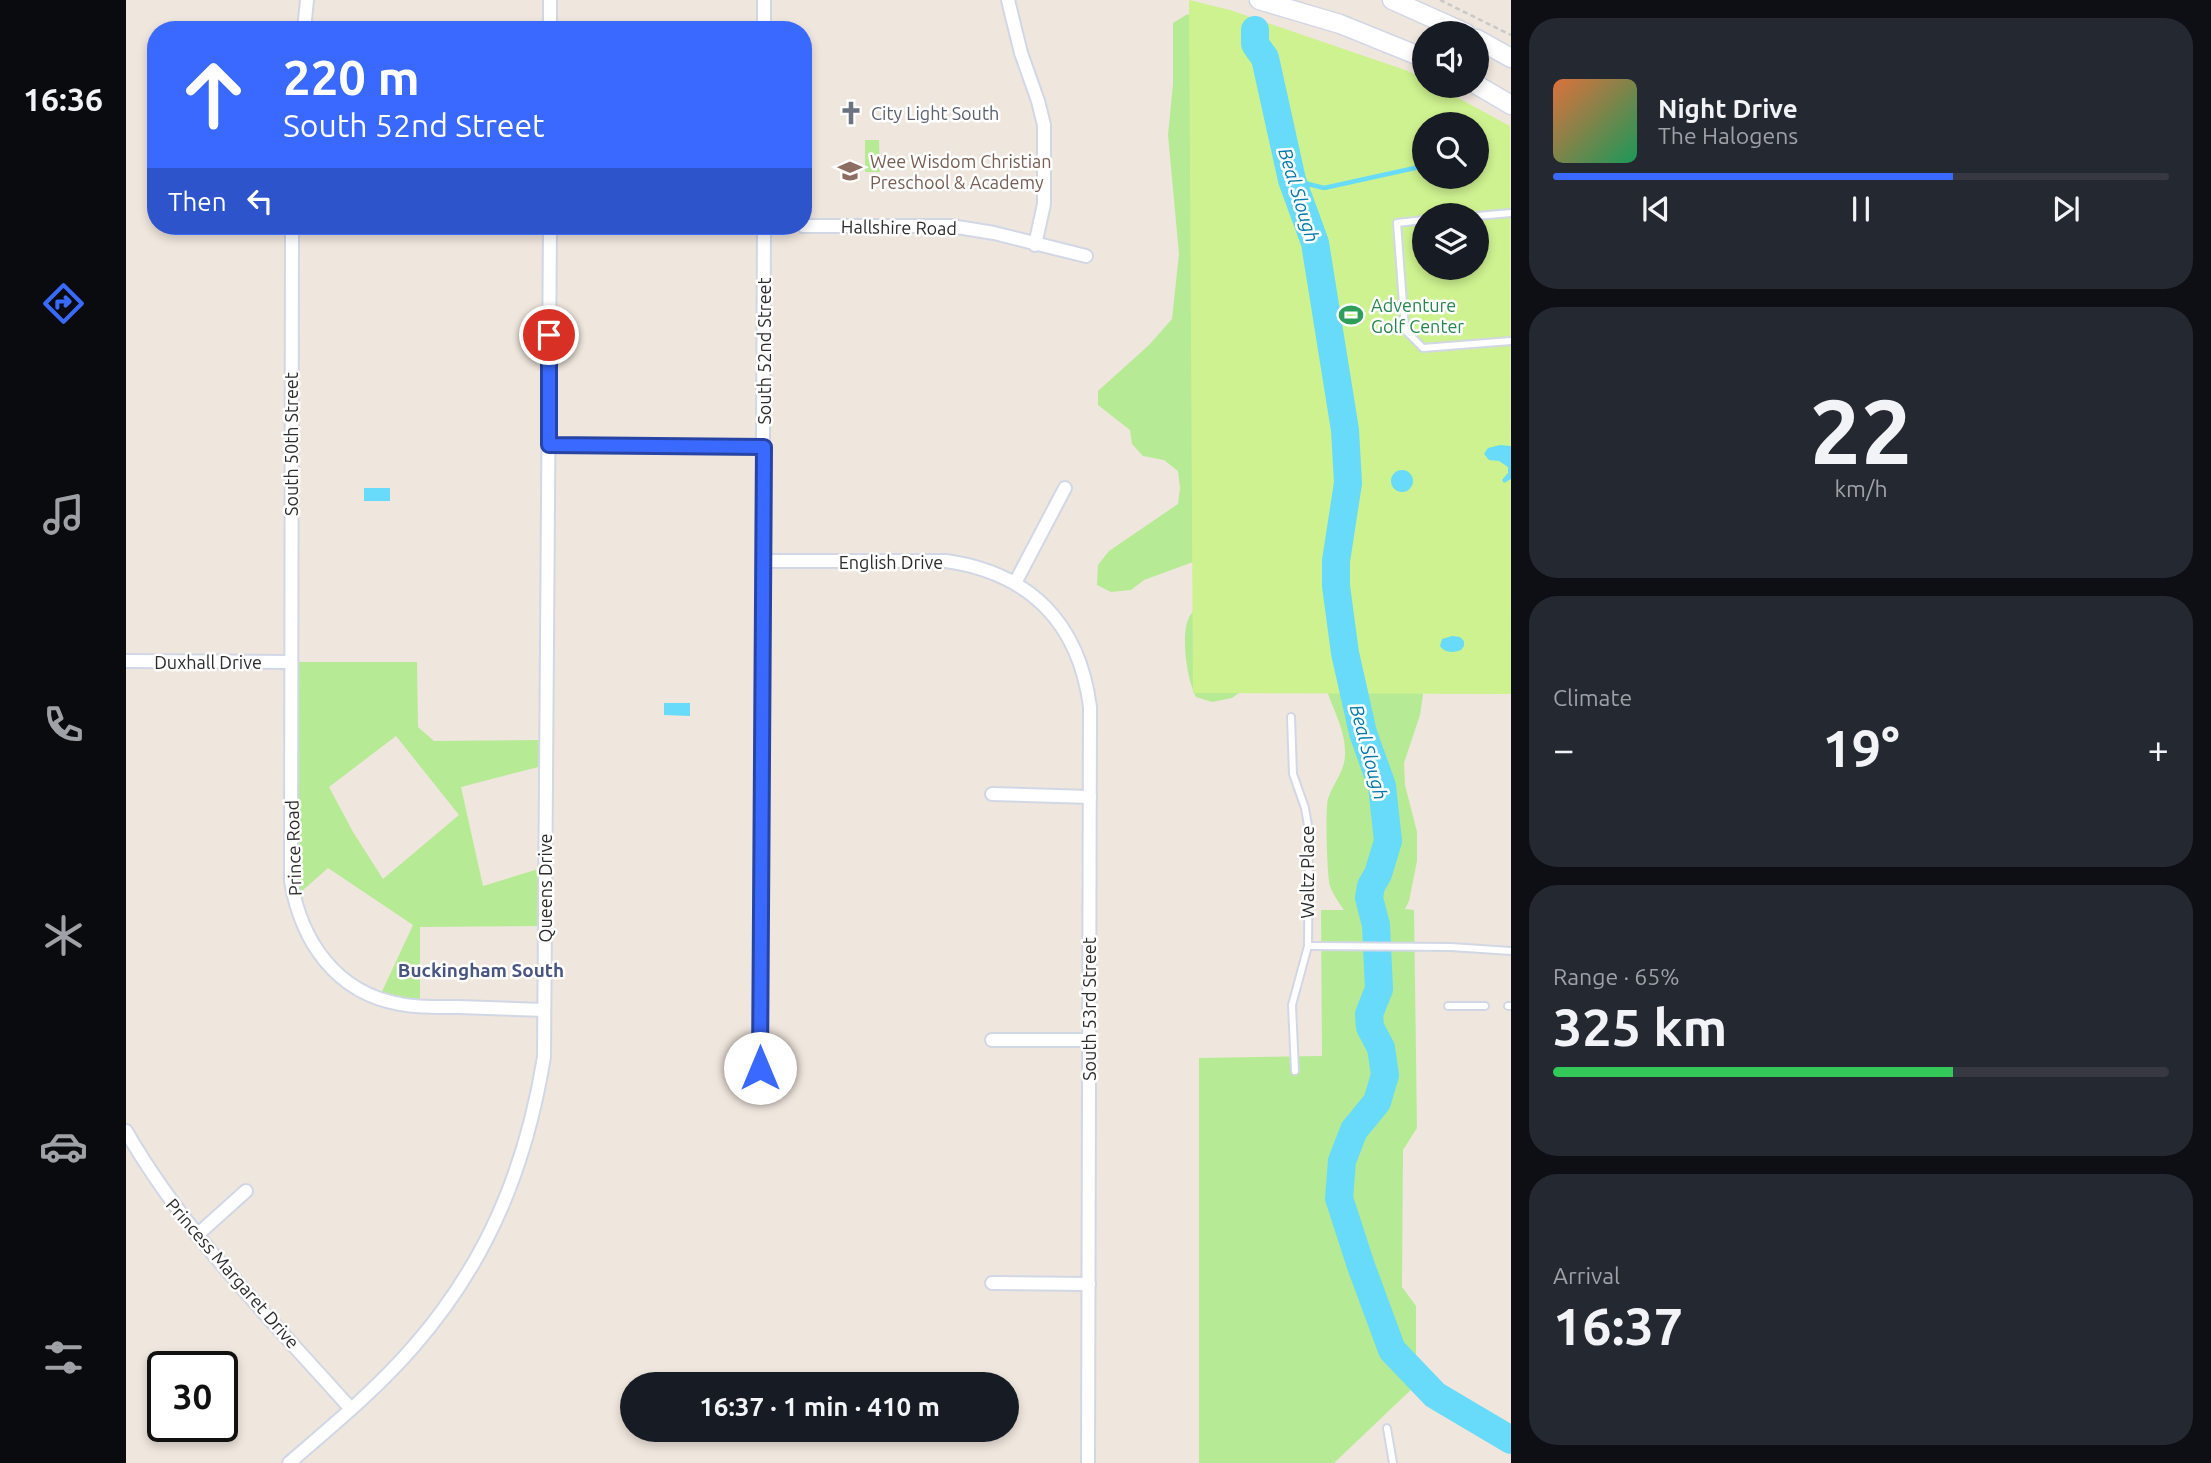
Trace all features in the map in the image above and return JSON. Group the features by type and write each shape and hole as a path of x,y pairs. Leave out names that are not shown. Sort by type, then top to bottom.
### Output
{"main road":[{"path":"1259,0 1340,24 1412,53"},
{"path":"1392,0 1439,21"},
{"path":"1489,46 1511,58"},
{"path":"1489,92 1511,105"}],"street":[{"path":"305,21 307,0"},
{"path":"550,0 550,21"},
{"path":"764,0 764,21"},
{"path":"1008,0 1021,53 1044,125 1043,212 1035,245"},
{"name":"Hallshire Road","path":"812,226 951,226 994,233 1086,257"},
{"name":"South 50th Street","path":"291,662 292,235"},
{"name":"Queens Drive","path":"289,1463 393,1370 437,1318 467,1275 491,1233 508,1195 536,1104 544,1057 550,235"},
{"name":"South 52nd Street","path":"760,1068 764,235"},
{"path":"549,445 764,447"},
{"path":"1015,583 1065,488"},
{"name":"English Drive","path":"764,561 946,561 993,572 1015,583"},
{"name":"South 53rd Street","path":"1015,583 1036,597 1068,635 1079,657 1090,707 1088,1463"},
{"name":"Duxhall Drive","path":"126,661 291,662"},
{"name":"Prince Road","path":"291,662 291,881 295,906 311,943 341,976 357,988 379,998 420,1006 544,1010"},
{"path":"992,794 1090,797"},
{"path":"992,1040 1089,1040"},
{"name":"Princess Margaret Drive","path":"126,1131 172,1204 197,1235 351,1409"},
{"path":"197,1235 246,1191"},
{"path":"992,1283 1089,1284"}],"lane":[{"path":"1489,215 1511,213"},
{"path":"1412,221 1397,223 1405,330 1423,348 1511,341"},
{"name":"Waltz Place","path":"1292,717 1293,774 1308,822 1308,946 1292,1005 1296,1071"},
{"path":"1308,946 1511,951"},
{"path":"1448,1006 1485,1006"},
{"path":"1387,1428 1392,1463"}],"path":[{"path":"1440,0 1511,35"}],"green space":[{"name":"Adventure Golf Center","path":"1189,0 1230,10 1408,71 1412,73 1412,98 1458,98 1484,112 1412,112 1412,189 1489,189 1489,115 1510,126 1511,694 1193,693"},
{"path":"1202,11 1423,695 1420,715 1404,763 1405,785 1417,832 1417,861 1405,909 1414,910 1417,1128 1403,1150 1402,1287 1416,1306 1416,1385 1334,1463 1199,1463 1199,1058 1322,1056 1321,910 1344,910 1330,886 1327,828 1328,799 1344,760 1343,735 1324,681 1259,678 1232,698 1212,702 1196,697 1187,667 1185,631 1191,614 1208,597 1204,558 1144,580 1131,590 1111,592 1097,585 1098,565 1109,551 1178,504 1178,471 1164,460 1143,456 1132,444 1130,430 1098,405 1098,391 1149,345 1172,319 1179,254 1168,135 1173,84 1173,23 1186,15"},
{"path":"865,140 879,140 880,172 865,172"},
{"path":"291,662 417,662 418,727 434,741 547,740 546,765 461,787 483,886 545,867 545,926 420,927 420,1006 379,998 413,925 328,868 294,898","holes":["396,736 459,815 383,879 329,787"]}],"water":[{"path":"1511,446 1511,479 1504,483 1502,480 1508,473 1508,467 1499,461 1489,460 1484,454 1488,448"},
{"path":"1402,470 1410,473 1413,481 1410,489 1402,492 1394,489 1391,481 1394,473"},
{"path":"364,488 390,488 390,501 364,501"},
{"path":"1460,637 1464,641 1461,650 1449,652 1440,646 1442,639"},
{"path":"664,703 690,703 690,716 664,715"}],"waterway":[{"name":"Beal Slough","path":"1255,30 1255,44 1265,58 1292,180 1315,243 1345,430 1348,483 1336,561 1336,586 1345,653 1363,733 1382,786 1388,841 1369,898 1376,925 1379,989 1369,1014 1370,1027 1381,1048 1385,1075 1377,1102 1354,1130 1342,1161 1339,1198 1392,1350 1435,1395 1511,1440"},
{"path":"1292,180 1324,188 1412,169"}],"place":[{"name":"City Light South","path":"851,113"},
{"name":"Wee Wisdom Christian Preschool & Academy","path":"850,171"},
{"name":"Adventure Golf Center","path":"1351,315"}],"district":[{"name":"Buckingham South","path":"481,970"}],"route":[{"path":"549,335 549,445 764,447 760,1068"}]}
